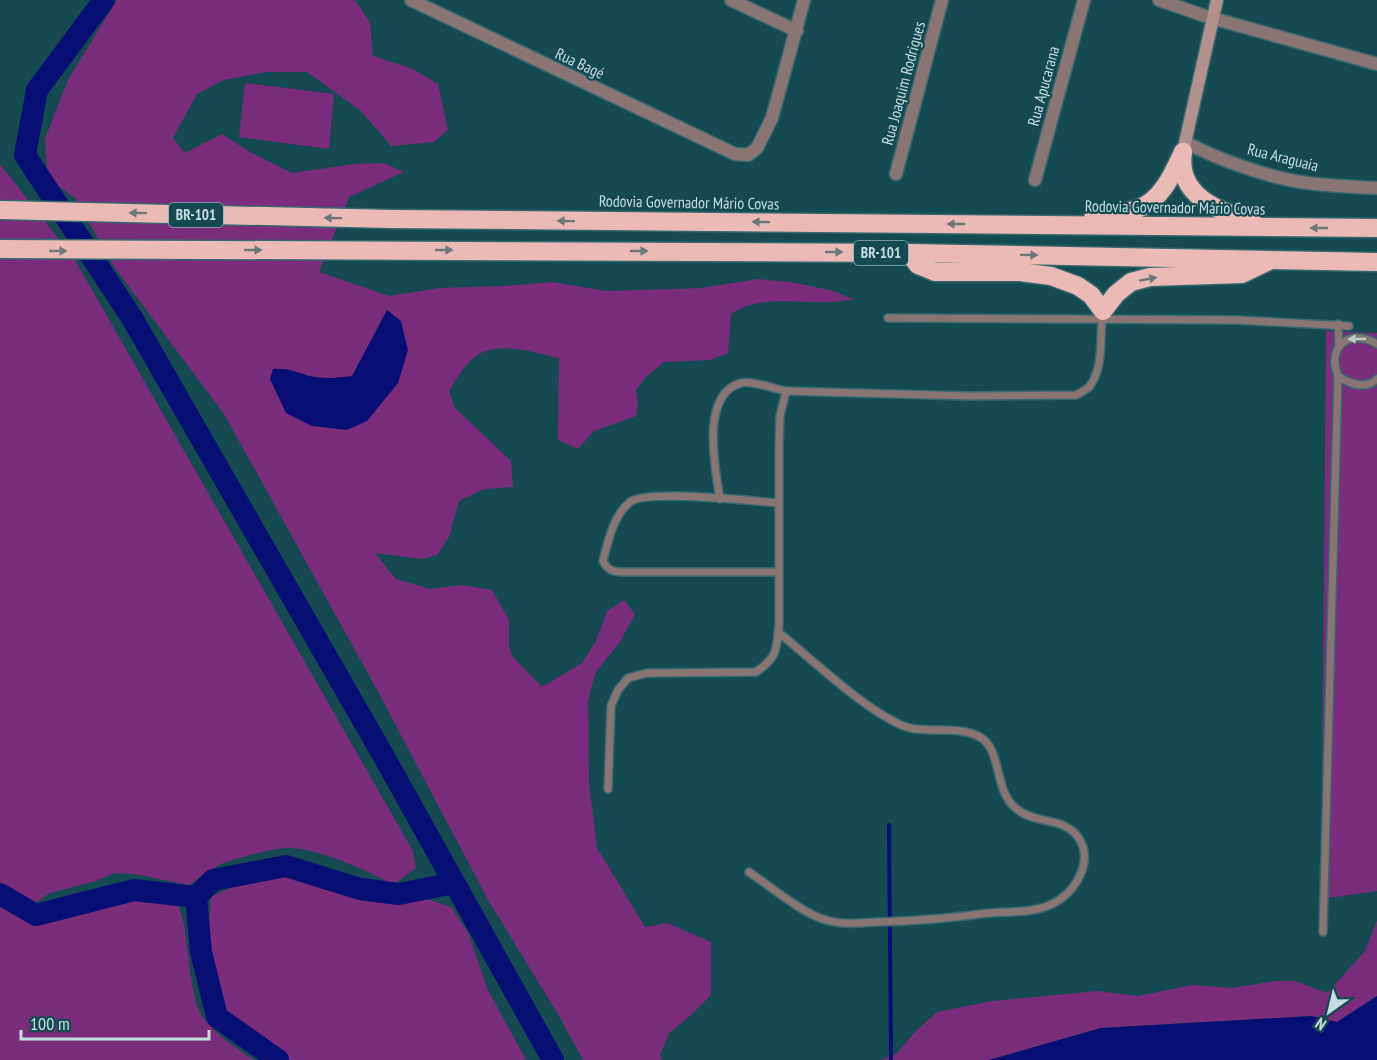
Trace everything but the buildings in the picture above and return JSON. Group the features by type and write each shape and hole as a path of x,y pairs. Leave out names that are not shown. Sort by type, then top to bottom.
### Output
{"highway":[{"path":"1062,225 1140,208 1156,198 1168,182 1184,146"},
{"path":"1184,146 1185,174 1191,189 1201,199 1214,208 1272,228"},
{"name":"Rodovia Governador Mário Covas","path":"0,210 391,219 1377,228"},
{"name":"BR-101","path":"0,249 909,253 1377,262"},
{"path":"909,253 918,265 935,272 1020,272 1051,276 1078,286 1091,295 1102,315 1116,294 1131,282 1150,277 1242,274 1271,260"}],"main road":[{"path":"1184,146 1217,0"}],"street":[{"name":"Rua Bagé","path":"411,0 735,154 748,155 758,148 764,138 797,31"},
{"path":"731,0 797,31 804,0"},
{"name":"Rua Joaquim Rodrigues","path":"896,174 942,0"},
{"name":"Rua Apucarana","path":"1035,180 1084,0"},
{"path":"1159,0 1212,18 1377,64"},
{"name":"Rua Araguaia","path":"1184,146 1278,177 1306,183 1377,188"}],"lane":[{"path":"720,499 714,461 715,409 725,391 742,382 786,391 970,396 1076,395 1088,388 1096,372 1100,356 1102,315"},
{"path":"888,318 1102,315 1349,326"},
{"path":"1323,932 1338,376 1335,362 1339,347 1338,324"},
{"path":"1339,347 1343,341 1350,338 1362,338 1377,344"},
{"path":"1338,376 1347,383 1356,385 1377,379"},
{"path":"608,789 611,706 618,690 628,678 646,674 756,672 770,663 777,649 780,426 786,391"},
{"path":"779,503 655,496 631,501 616,519 603,561 613,572 625,573 779,572"},
{"path":"749,873 813,915 826,920 842,923 884,922 964,917 1051,905 1068,894 1079,879 1084,863 1083,847 1078,837 1067,827 1055,821 1032,818 1019,812 1008,800 1002,790 993,755 988,745 978,736 903,726 880,713 778,632"}],"shaded area":[{"path":"117,0 356,1 370,23 373,56 413,69 438,84 448,130 434,142 391,146 361,111 307,72 266,72 224,80 197,94 173,138 185,153 222,134 248,151 292,173 354,164 384,163 404,172 349,197 319,272 389,296 439,288 552,282 606,291 701,288 758,279 790,282 830,290 853,299 838,302 775,301 745,307 731,314 728,353 710,360 664,362 646,377 636,390 638,403 636,416 594,431 578,449 558,440 559,358 508,348 488,350 479,354 466,366 449,391 455,408 511,461 513,487 484,489 459,501 449,537 437,555 422,559 375,553 396,579 430,589 461,585 492,590 509,620 509,646 512,656 542,687 582,663 596,641 607,611 624,600 635,614 620,642 595,673 588,701 589,783 597,848 645,927 667,923 711,942 711,995 669,1033 660,1055 662,1060 583,1060 487,898 376,688 224,414 115,268 75,198 57,185 47,171 45,139 68,80"},
{"path":"245,83 334,94 329,149 239,137"},
{"path":"0,164 75,260 413,851 416,868 393,885 355,866 324,855 295,848 284,848 226,862 189,885 134,874 114,873 96,881 50,893 26,909 34,921 131,897 176,900 183,920 193,988 200,1013 221,1036 254,1060 0,1060"},
{"path":"387,310 401,321 408,350 398,383 367,421 347,430 312,426 286,413 270,379 273,369 320,378 352,376"},
{"path":"1326,331 1377,333 1377,891 1321,899"},
{"path":"285,874 310,879 356,898 389,901 418,896 451,907 468,933 488,990 526,1060 289,1060 235,1025 219,998 210,960 211,897 232,887"},
{"path":"1377,920 1377,996 1337,1022 1312,1016 1101,1028 989,1060 881,1060 897,1053 937,1012 992,1001 1097,991 1138,996 1192,985 1232,988 1275,981 1295,981 1327,993 1365,951"},
{"path":"1377,996 1377,1060 989,1060 1101,1028 1312,1016 1337,1022"}],"waterway":[{"path":"104,0 37,90 25,155 132,318 383,755 553,1060"},
{"path":"889,825 891,1060"},
{"path":"0,894 36,915 134,890 196,897 213,880 286,866 360,889 399,894 454,883"},
{"path":"196,897 201,952 217,1017 278,1060"}]}
